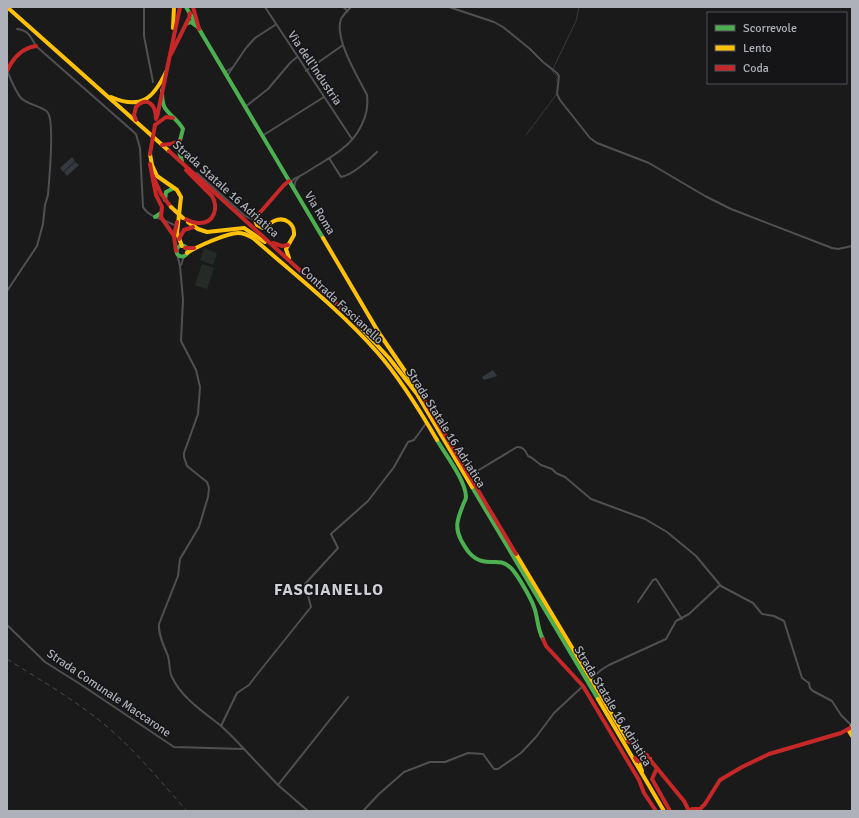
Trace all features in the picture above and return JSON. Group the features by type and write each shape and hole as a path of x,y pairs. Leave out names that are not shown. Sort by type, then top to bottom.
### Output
{"main road":[{"name":"Strada Statale 16 Adriatica","path":"7,7 183,163 359,328 385,356 410,389 652,793"},
{"path":"172,46 174,7"},
{"path":"174,236 161,217 162,207 156,195 150,154 180,7"},
{"name":"Via Roma","path":"186,7 262,136 291,180 294,190 379,333 405,370 440,426 626,740 642,750 648,757"},
{"path":"193,7 199,29"},
{"name":"Strada Statale 16 Adriatica","path":"7,10 297,267 361,326 391,359 417,394 649,786 654,801 661,811"},
{"path":"168,62 190,13"},
{"path":"186,24 188,22 194,23 199,29"},
{"path":"7,71 8,63 26,48 36,46"},
{"path":"98,88 119,101 127,103 141,101 152,95 157,90 166,72"},
{"path":"162,90 162,101 164,108 168,114 181,125 183,129 178,148 183,163"},
{"path":"139,125 133,113 137,105 142,103 146,102 151,104 154,108 156,119"},
{"path":"155,125 166,118 175,119"},
{"path":"162,144 175,144 180,140"},
{"path":"150,154 156,175 161,180 178,190 181,197 181,217 175,225 174,236 177,253"},
{"path":"177,161 208,192 214,200 216,206 214,215 206,222 200,224 181,217"},
{"path":"152,174 156,185 165,200 181,217 200,231 216,232 234,228 243,228 266,241 277,245 288,245"},
{"path":"291,180 270,201 255,220 257,225 264,228 275,220 280,219 290,222 293,227 294,236 286,249 287,256 297,267"},
{"path":"165,200 166,192 174,188"},
{"path":"155,217 161,212"},
{"path":"175,225 179,239 184,247 185,254 180,256 177,253"},
{"path":"179,239 180,234 185,228 194,227"},
{"name":"Contrada Fascianello","path":"185,254 194,248 238,233 246,234 253,238 290,269 357,330 391,368 427,422 462,481 466,498 457,520 457,529 468,552 482,561 500,561 509,566 515,572 534,606 543,642 552,654 571,672 582,686 639,780 646,796 654,801"},
{"path":"177,253 178,248 184,247"},
{"name":"Contrada Fascianello","path":"184,247 194,248"},
{"path":"648,757 687,806 691,810 699,810 720,780 742,767 780,751 841,733 851,727"},
{"path":"841,733 851,735 851,727"},
{"path":"626,747 637,761 648,757"},
{"path":"648,757 640,766 649,786"},
{"path":"658,769 653,774 652,779 670,811"},
{"name":"Strada Statale 16 Adriatica","path":"654,801 664,811"},
{"path":"654,801 656,811"}],"street":[{"path":"144,7 144,36 154,82"},
{"name":"Via dell'Industria","path":"265,7 275,25 352,139"},
{"path":"343,7 348,11"},
{"path":"291,180 342,150 352,139 366,113 368,104 367,95 343,45 340,33 342,19 351,7"},
{"path":"449,7 498,24 530,49 557,73 559,76 558,94 560,100 594,141 649,163 705,196 759,220 832,248 838,249 852,246"},
{"path":"226,74 233,68 246,48 255,38 275,25"},
{"path":"18,29 26,32 32,38 36,46 136,134 140,148 143,207 147,212 155,217 175,225"},
{"path":"306,71 343,45"},
{"path":"245,107 268,89 297,57"},
{"path":"226,74 233,68"},
{"path":"7,71 21,97 30,104 45,110 48,113 52,131 48,196 44,205 43,224 37,246 7,291"},
{"path":"262,136 324,97"},
{"path":"329,158 341,176 345,176 377,152"},
{"path":"197,173 245,216 255,220"},
{"path":"177,253 180,266 183,300 181,341 196,370 200,387 198,414 184,453 184,458 187,466 207,482 208,497 199,526 192,542 180,559 178,576 159,624 159,631 169,660 172,676 182,692 204,714 221,726 278,785 308,811"},
{"path":"180,266 185,254"},
{"path":"221,726 237,693 255,677 311,607 305,584 338,548 331,534 368,501 394,468 408,442 414,440 427,422"},
{"path":"469,476 517,447 520,447 526,450 528,456 541,465 552,469 556,473 565,477 591,499 645,519 667,532 696,556 720,585 754,603 762,614 774,616 784,621 802,678 808,683 813,691 832,701 841,716 851,727"},
{"path":"638,602 653,580 656,579 682,618"},
{"path":"590,680 609,665 666,639 676,621 689,614 720,585"},
{"name":"Strada Comunale Maccarone","path":"7,625 45,662 174,747 244,749"},
{"path":"363,811 378,794 404,772 430,762 441,763 468,753 480,754 485,756 494,769 498,769 524,750 554,713 582,686"},
{"path":"278,785 348,697"}],"shaded area":[{"path":"72,157 75,161 63,172 60,168"},
{"path":"75,162 79,165 67,176 64,172"},
{"path":"204,248 217,253 213,265 200,260"},
{"path":"202,264 214,268 207,289 195,285"},
{"path":"493,370 497,376 484,380 482,377"}],"waterway":[{"path":"557,82 557,76 552,71 576,21 579,7"},
{"path":"526,135 556,95"}],"railway":[{"path":"7,659 70,699 105,725 138,756 187,811"}],"traffic: fast":[{"path":"186,7 323,238"},
{"path":"186,24 191,22 198,27"},
{"path":"162,90 165,109 183,129 178,148 182,161"},
{"path":"165,200 166,192 174,188"},
{"path":"155,217 161,213"},
{"path":"180,246 184,246 186,247 187,251 186,255 180,256 177,253 177,249 180,246"},
{"path":"437,440 463,483 465,491 466,498 457,527 461,540 467,550 478,560 504,563 514,571 524,586 532,603 543,639"},
{"path":"472,487 598,699"}],"traffic: slow":[{"path":"7,7 169,151"},
{"path":"173,28 174,7"},
{"path":"111,97 121,101 130,102 145,100 156,89 166,72"},
{"path":"150,154 152,165 157,176 177,190 181,197 177,233 182,246"},
{"path":"171,207 183,218"},
{"path":"255,220 257,225 263,228 278,220 285,220 291,224 294,235 286,249 289,258"},
{"path":"188,222 198,229 207,232 244,228 265,242"},
{"path":"187,253 197,247 227,235 242,233 253,238 333,307 377,352 394,372 437,440"},
{"path":"323,238 379,333 420,393"},
{"path":"350,316 389,358 417,394 472,487"},
{"path":"516,554 628,741"},
{"path":"598,699 664,811"},
{"path":"852,726 849,731 852,736"},
{"path":"642,771 640,766 641,764 650,759"}],"traffic: jam":[{"path":"157,117 180,7"},
{"path":"193,7 199,29"},
{"path":"171,54 190,13"},
{"path":"7,71 18,54 26,49 36,46"},
{"path":"136,120 134,115 136,107 144,102 148,102 153,106 156,119"},
{"path":"155,125 166,117 173,118"},
{"path":"150,154 155,125"},
{"path":"162,145 180,141"},
{"path":"169,151 350,316"},
{"path":"150,164 156,195 162,207 161,217 174,236"},
{"path":"183,218 194,222 203,223 211,218 215,210 212,196 186,170"},
{"path":"152,174 161,194 171,207"},
{"path":"255,220 289,181"},
{"path":"176,251 174,236 177,222"},
{"path":"179,239 184,230 193,227"},
{"path":"273,243 282,246 288,245"},
{"path":"185,248 194,248"},
{"path":"420,393 516,554"},
{"path":"543,639 546,646 583,686 639,780 644,793 656,811"},
{"path":"698,811 705,804 720,780 742,767 769,754 841,733 850,728"},
{"path":"628,741 642,750 684,801 689,811"},
{"path":"635,758 637,761 640,761 647,755"},
{"path":"657,768 652,779 670,811"},
{"path":"692,809 700,809"}],"district":[{"name":"FASCIANELLO","path":"329,589"}]}
